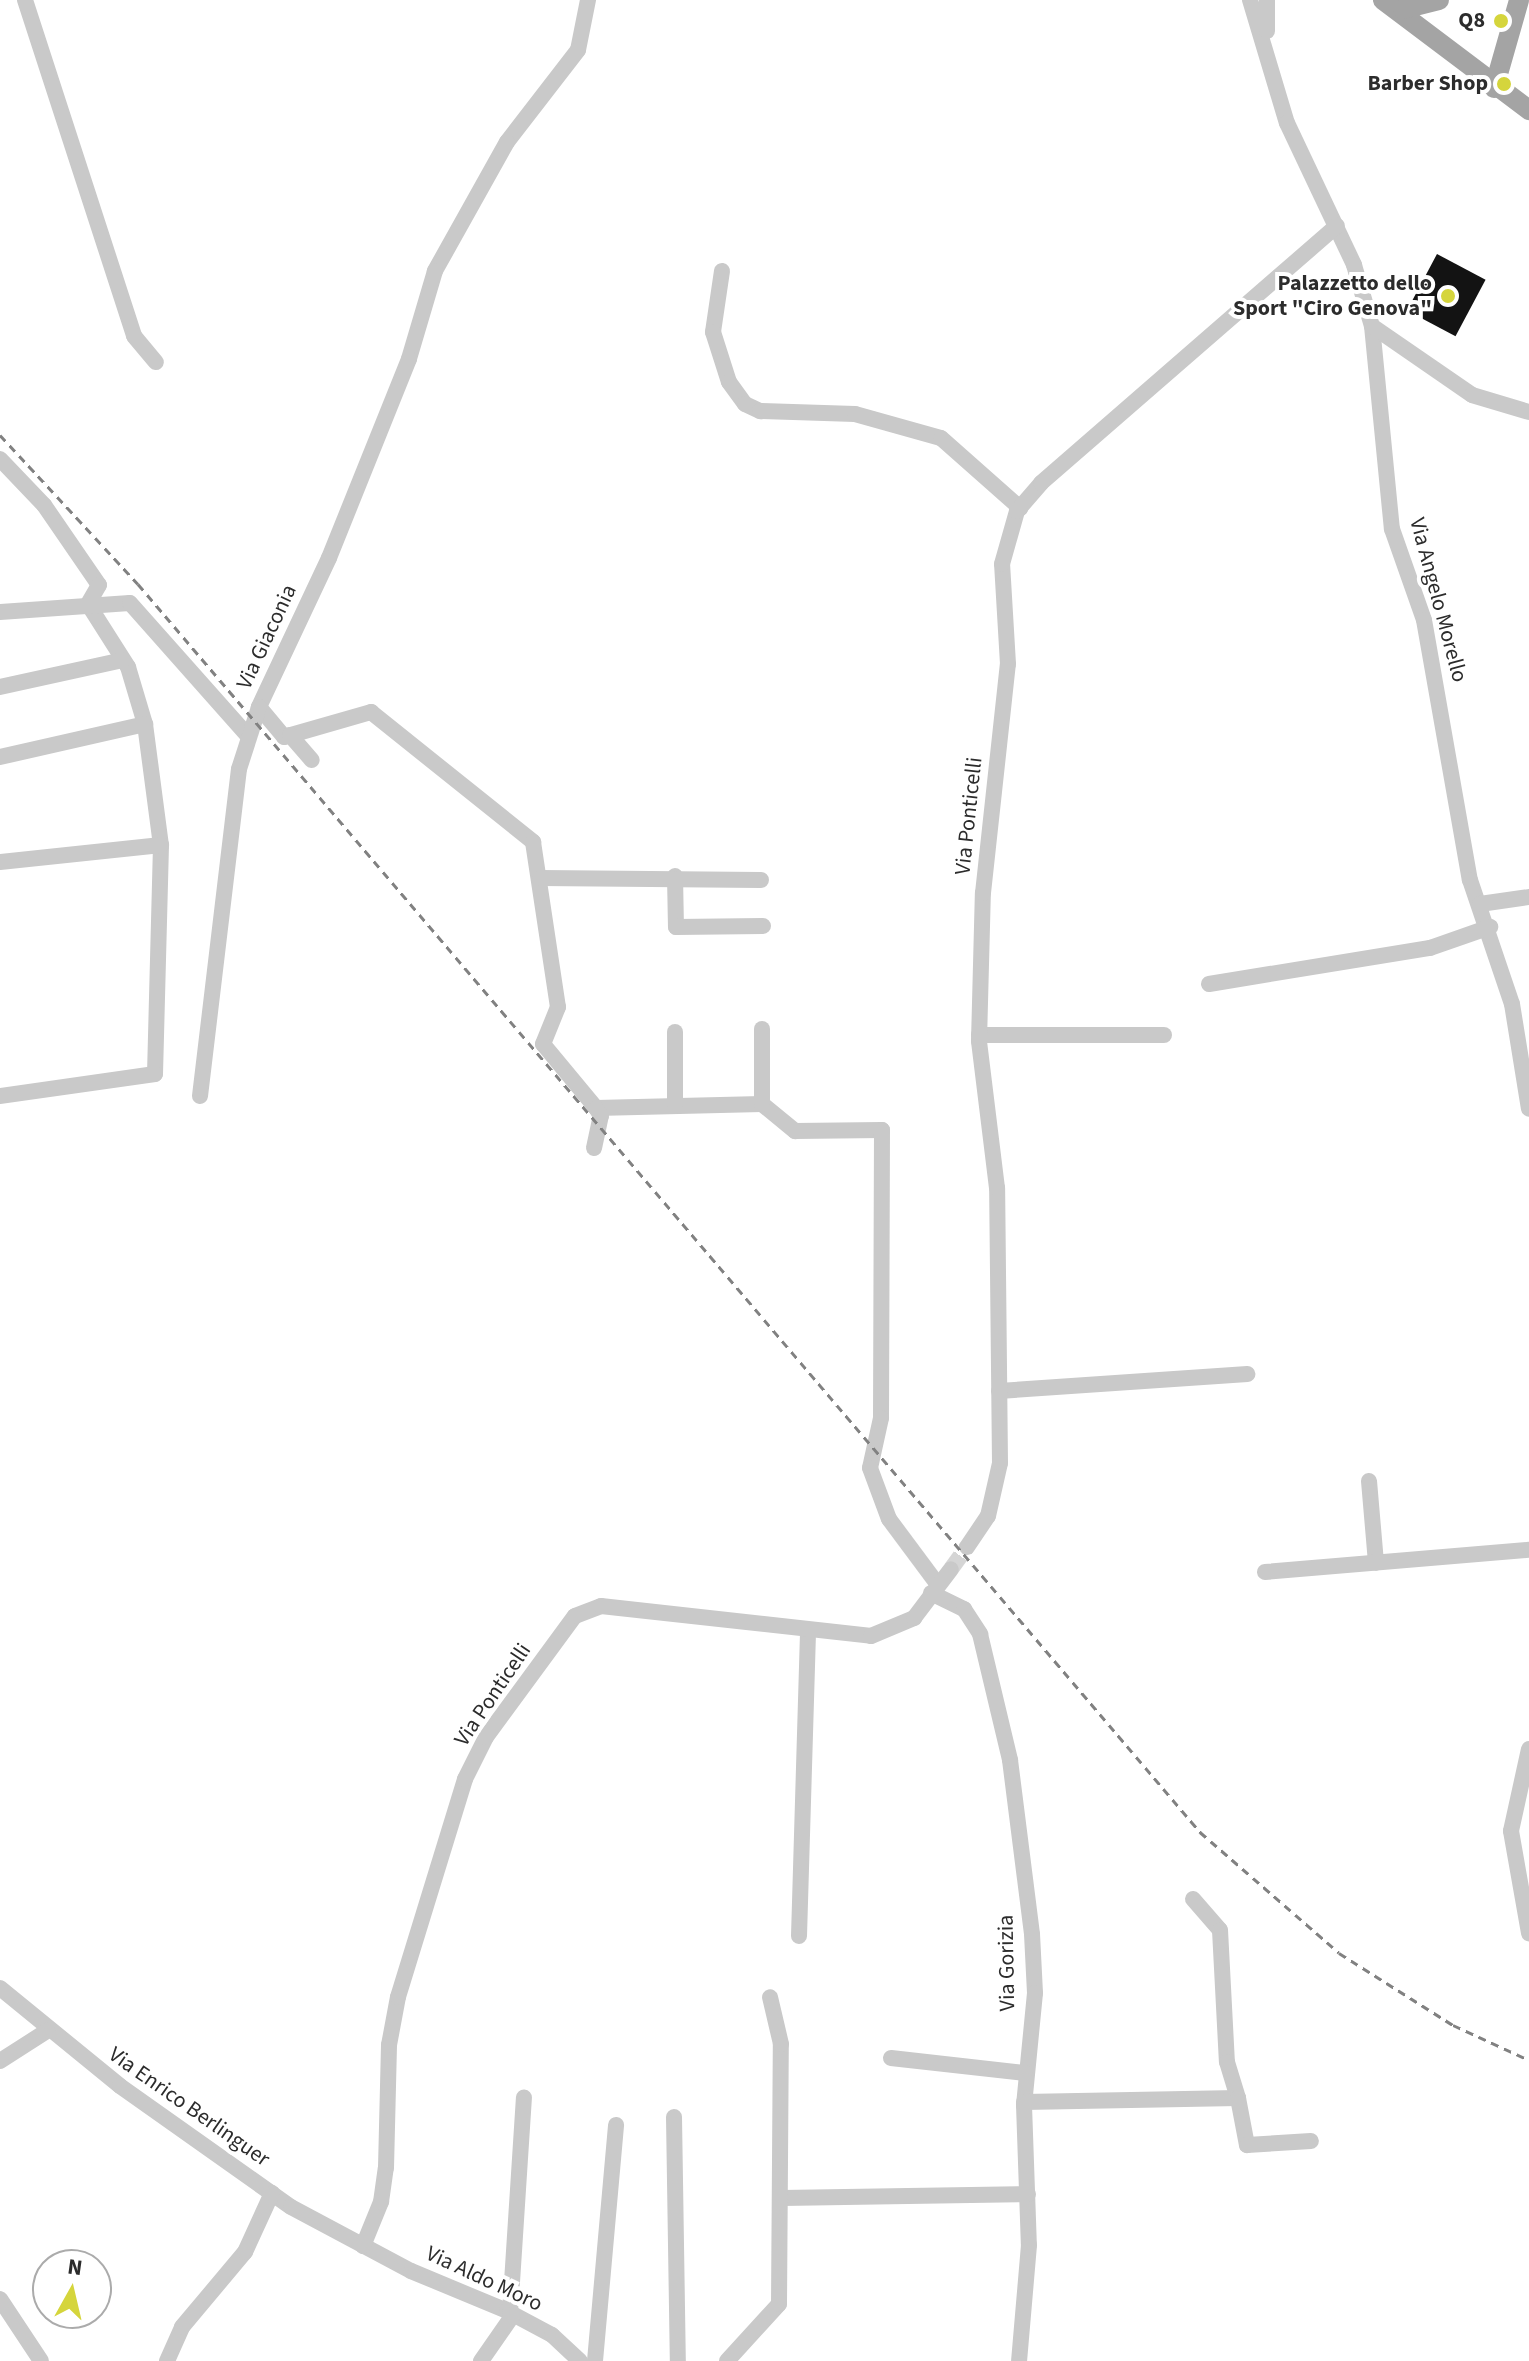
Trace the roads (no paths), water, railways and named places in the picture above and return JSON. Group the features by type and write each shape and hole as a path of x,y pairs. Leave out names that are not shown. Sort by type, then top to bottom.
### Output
{"main road":[{"path":"1383,0 1403,9 1494,88 1529,110"},
{"path":"1403,9 1439,0"},
{"path":"1494,88 1519,0"}],"street":[{"path":"25,0 134,336 156,362"},
{"name":"Via Giaconia","path":"312,760 290,735 284,737 259,707 347,515 409,359 435,271 507,142 578,50 588,0"},
{"name":"Via Angelo Morello","path":"1259,1 1268,65 1287,123 1337,226 1372,326 1392,529 1424,620 1468,868 1490,927 1516,1020 1529,1109"},
{"path":"722,271 713,332 729,382 745,404 760,411 855,414 941,438 1020,508 1337,226"},
{"path":"1372,326 1472,395 1529,412"},
{"path":"0,459 44,505 96,579 99,591 88,604"},
{"name":"Via Ponticelli","path":"967,1547 988,1516 1000,1463 997,1188 979,1035 983,893 1008,664 1002,564 1020,508"},
{"path":"0,612 120,601 136,607 247,735"},
{"path":"0,1096 155,1074 161,845 145,724 123,660 88,604"},
{"path":"0,687 123,660"},
{"path":"200,1096 247,735 259,707"},
{"path":"290,735 371,712 533,842 558,1007 543,1044 601,1116 594,1148"},
{"path":"0,757 145,724"},
{"path":"0,862 161,845"},
{"path":"540,878 675,876 761,880"},
{"path":"675,876 676,927 763,926"},
{"path":"1480,904 1529,897"},
{"path":"1209,984 1430,948 1490,927"},
{"path":"762,1029 762,1104"},
{"path":"675,1032 675,1106"},
{"path":"979,1035 1164,1035"},
{"path":"596,1108 762,1104 795,1131 871,1127 884,1134 881,1418 870,1468 889,1519 934,1589"},
{"path":"999,1391 1247,1374"},
{"path":"1369,1481 1376,1563"},
{"path":"1265,1572 1529,1550"},
{"name":"Via Ponticelli","path":"363,2246 386,2168 389,2045 398,1997 465,1779 486,1737 575,1616 601,1606 808,1633 871,1636 914,1618 951,1569"},
{"name":"Via Gorizia","path":"934,1589 964,1609 980,1634 1010,1760 1034,1969 1024,2073 1028,2194 1019,2361"},
{"path":"799,1936 808,1633"},
{"path":"1529,1749 1511,1831 1529,1933"},
{"path":"1193,1899 1220,1930 1227,2062 1247,2145 1311,2141"},
{"name":"Via Enrico Berlinguer","path":"0,1988 47,2031 272,2193 363,2246"},
{"path":"727,2361 778,2310 781,2044 770,1997"},
{"path":"0,2061 47,2031"},
{"path":"891,2058 1024,2073"},
{"path":"481,2361 512,2314 524,2097"},
{"path":"1024,2102 1238,2098"},
{"path":"674,2117 678,2361"},
{"path":"595,2361 616,2125"},
{"path":"167,2361 182,2327 245,2252 272,2193"},
{"path":"782,2198 1028,2194"},
{"name":"Via Aldo Moro","path":"363,2246 512,2314 580,2361"},
{"path":"0,2299 41,2361"}],"tunnel":[{"path":"951,1569 967,1547"}],"railway":[{"path":"0,435 138,584 1200,1832 1339,1953 1453,2025 1529,2060"}],"place":[{"name":"Q8","path":"1501,21"},
{"name":"Barber Shop","path":"1504,84"},
{"name":"Palazzetto dello Sport \"Ciro Genova\"","path":"1448,296"}]}
